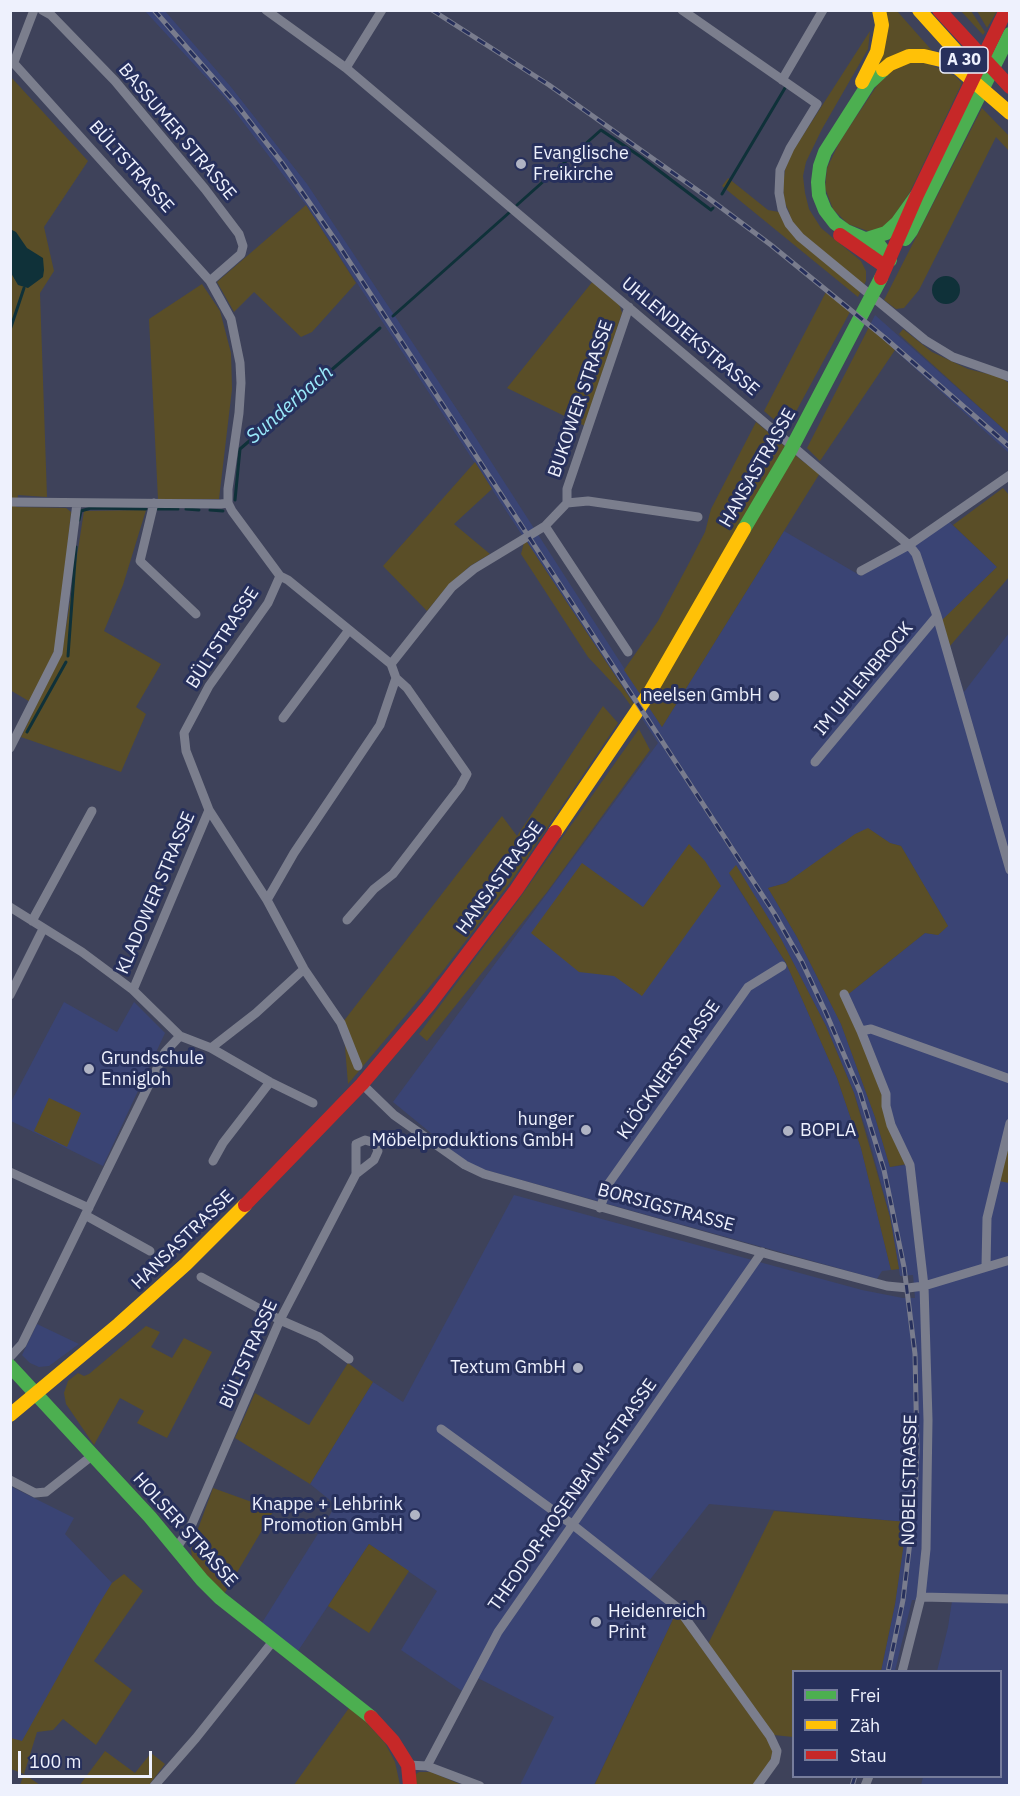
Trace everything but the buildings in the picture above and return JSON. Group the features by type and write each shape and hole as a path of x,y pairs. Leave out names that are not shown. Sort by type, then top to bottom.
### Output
{"main road":[{"path":"879,10 882,25 877,52 865,77 818,156 812,180 819,210 826,221 849,242 888,264"},
{"name":"A 30","path":"919,10 1010,112"},
{"name":"A 30","path":"939,10 1010,87"},
{"name":"HANSASTRASSE","path":"888,264 911,231 964,112 1003,16"},
{"name":"HANSASTRASSE","path":"10,1415 119,1324 186,1264 362,1084 428,1006 516,890 650,692 793,445 888,264 917,195 1010,34"},
{"path":"888,264 885,251 879,245 846,231 835,223 825,210 819,195 818,182 825,152 861,94 877,74 890,64 909,57 924,56 945,61 959,69 1010,112"},
{"path":"867,238 886,234 917,195"},
{"name":"HOLSER STRASSE","path":"10,1366 150,1517 202,1580 220,1598 375,1720 393,1741 408,1765 410,1785"}],"street":[{"path":"12,61 34,10"},
{"name":"BASSUMER STRASSE","path":"42,10 51,15 115,81 205,189 238,234 243,246 241,254 210,280"},
{"name":"UHLENDIEKSTRASSE","path":"266,10 346,68 909,544 916,554 937,616 1010,870"},
{"path":"346,68 382,10"},
{"path":"682,10 817,104 790,148 780,170 779,193 782,209 789,224 813,249 925,340 953,357 1010,377"},
{"path":"782,80 823,10"},
{"name":"BÜLTSTRASSE","path":"12,61 210,280 231,319 240,363 240,403 228,502 232,512 280,576 268,603 209,686 184,733 186,751 209,810 267,900 304,969 341,1023 358,1066"},
{"name":"BUKOWER STRASSE","path":"567,502 567,489 629,307"},
{"path":"861,571 909,544 1010,475"},
{"path":"391,664 452,587 474,569 545,526 567,502 588,501 698,517"},
{"path":"10,502 221,504 228,502"},
{"path":"10,748 58,654 77,503"},
{"path":"154,503 140,561 196,614"},
{"path":"545,526 628,652"},
{"path":"280,576 288,580 391,664 396,678 407,688 466,774 460,787 393,874 374,889 347,920"},
{"name":"IM UHLENBROCK","path":"815,762 937,616"},
{"path":"283,718 349,630"},
{"path":"267,900 294,853 380,725 396,678"},
{"name":"KLADOWER STRASSE","path":"133,990 209,810"},
{"path":"32,921 92,811"},
{"path":"10,908 82,952 133,990 180,1036 211,1048 270,1082 313,1103"},
{"path":"10,994 43,928"},
{"name":"KLÖCKNERSTRASSE","path":"600,1208 609,1183 748,987 782,966"},
{"path":"211,1048 304,969"},
{"name":"NOBELSTRASSE","path":"844,994 886,1094 886,1106 891,1125 910,1165 924,1286 928,1420 926,1548 921,1597 902,1670"},
{"path":"861,1031 871,1029 1010,1079"},
{"path":"10,1357 22,1344 165,1052 180,1036"},
{"path":"213,1161 223,1143 270,1082"},
{"name":"BORSIGSTRASSE","path":"362,1084 394,1115 465,1165 484,1174 887,1286 908,1288 924,1286 1010,1260"},
{"path":"986,1266 987,1218 1010,1123"},
{"path":"10,1172 87,1211 150,1251"},
{"name":"BÜLTSTRASSE","path":"176,1549 192,1524 280,1320 356,1174"},
{"name":"THEODOR-ROSENBAUM-STRASSE","path":"427,1766 491,1642 762,1252"},
{"path":"201,1277 280,1320 319,1337 349,1359"},
{"path":"441,1429 573,1525 678,1608 770,1736 777,1751 775,1761 757,1785"},
{"path":"10,1480 35,1493 46,1492 93,1455"},
{"path":"921,1597 1010,1599"},
{"path":"154,1785 196,1738 274,1640"},
{"path":"408,1765 427,1766 480,1785"}],"shaded area":[{"path":"145,11 165,11 231,87 307,184 472,432 662,727 784,531 861,576 889,559 944,517 997,567 942,621 964,692 1009,633 1009,1785 921,1785 923,1778 1002,1778 1002,1670 937,1670 952,1601 912,1600 895,1670 881,1670 895,1604 906,1522 709,1504 645,1586 676,1613 594,1785 520,1785 554,1717 472,1675 462,1691 401,1650 437,1591 369,1544 296,1654 260,1626 336,1505 310,1484 373,1382 403,1402 514,1195 862,1290 915,1298 913,1275 900,1276 890,1217 869,1138 854,1093 826,1026 781,939 729,874 786,963 837,1078 861,1148 891,1270 882,1271 877,1279 482,1169 465,1161 393,1102 658,743 306,205 224,97","holes":["869,829 890,843 901,846 948,926 938,935 925,933 846,996 907,1165 890,1167 875,1117 841,1024 797,937 768,888 786,883"]},
{"path":"882,11 897,11 935,54 876,70"},
{"path":"961,11 971,11 985,32 983,35"},
{"path":"977,11 997,11 987,28"},
{"path":"870,31 868,49 822,129 806,162 803,176 809,209 821,228 861,261 866,271 866,281 858,297 722,186 728,178 768,210 790,214 784,201 783,185 785,170 791,154"},
{"path":"911,62 925,62 955,76 962,83 910,192 892,219 881,229 868,231 848,224 833,209 825,188 827,168 840,141 878,84 893,69"},
{"path":"10,76 88,161 44,227 54,271 40,293 47,497 18,495 16,507 66,508 71,512 58,639 32,703 10,690"},
{"path":"982,108 1009,136 1009,151 996,137 919,290 904,308 896,309 884,300"},
{"path":"306,205 356,283 312,332 301,337 254,292 234,312 217,282"},
{"path":"10,229 16,232 27,248 43,258 43,277 28,288 18,285 11,273"},
{"path":"946,276 956,280 960,290 956,300 946,304 936,300 932,290 936,280"},
{"path":"593,281 619,304 622,313 585,426 507,388"},
{"path":"202,284 220,311 231,353 232,389 219,499 158,499 149,319"},
{"path":"826,292 850,312 786,430 764,411"},
{"path":"875,315 1009,434 1009,453 869,327"},
{"path":"869,327 895,350 820,461 807,448"},
{"path":"903,329 932,352 968,369 1000,377 1009,383 1009,434 899,334"},
{"path":"756,422 820,473 662,727 624,670 658,621 689,563 705,532 711,509"},
{"path":"475,462 492,489 454,524 490,554 470,566 445,589 427,611 383,566"},
{"path":"1003,488 1009,495 1009,577 950,646 942,620 997,567 953,525"},
{"path":"146,510 123,585 104,631 161,664 136,707 146,714 121,772 21,737 63,646 84,511"},
{"path":"525,539 638,710 636,713 621,692 588,657 521,554"},
{"path":"603,706 618,723 512,880 442,972 348,1084 343,1022 502,816 517,836"},
{"path":"639,729 650,750 547,892 427,1041 419,1034 519,899"},
{"path":"868,828 890,843 901,846 948,926 938,935 925,933 846,996 907,1164 890,1167 875,1117 841,1024 797,937 768,888 786,883 855,834"},
{"path":"689,844 705,861 721,886 642,996 614,976 579,972 531,933 582,863 643,907"},
{"path":"736,865 781,939 826,1026 854,1093 890,1217 899,1269 891,1270 861,1148 837,1078 786,963 729,873"},
{"name":"Grundschule Ennigloh","path":"64,1002 117,1032 134,1002 165,1033 103,1166 11,1121 10,1104"},
{"path":"49,1098 81,1113 67,1147 34,1131"},
{"path":"1009,1139 1009,1183 999,1181"},
{"path":"37,1324 79,1344 49,1366 39,1367 30,1363 22,1355"},
{"path":"146,1326 160,1332 151,1347 172,1358 184,1338 212,1352 167,1438 137,1423 144,1411 120,1398 94,1445 66,1404 64,1393 68,1381 78,1373 84,1376 89,1374"},
{"path":"348,1363 373,1382 310,1484 235,1438 255,1393 309,1425"},
{"path":"10,1486 74,1518 65,1534 112,1583 22,1742 10,1738"},
{"path":"213,1488 274,1510 223,1596 192,1558 191,1548"},
{"path":"774,1511 907,1522 895,1604 881,1670 792,1670 792,1737 774,1735 707,1646"},
{"path":"369,1544 409,1571 369,1633 328,1606"},
{"path":"124,1574 143,1591 94,1661 132,1690 96,1745 63,1719 53,1730 37,1732 24,1774 11,1769 11,1738 22,1741 97,1607 112,1583"},
{"path":"676,1613 768,1739 773,1753 769,1763 753,1785 594,1786"},
{"path":"349,1708 366,1722 385,1743 395,1762 400,1785 294,1785"},
{"path":"105,1751 135,1773 151,1753 165,1764 149,1785 79,1786"},
{"path":"419,1772 431,1772 462,1785 413,1785 413,1776"},
{"path":"24,1774 40,1785 20,1785"}],"waterway":[{"name":"Sunderbach","path":"722,194 785,88"},
{"name":"Sunderbach","path":"517,205 601,130 711,210 713,208"},
{"name":"Sunderbach","path":"393,316 511,211"},
{"path":"10,330 24,288"},
{"name":"Sunderbach","path":"235,500 240,449 380,328"},
{"name":"Sunderbach","path":"79,520 81,511 91,508 146,509"},
{"name":"Sunderbach","path":"158,509 178,509"},
{"name":"Sunderbach","path":"186,509 199,510"},
{"name":"Sunderbach","path":"210,510 223,511"},
{"name":"Sunderbach","path":"68,656 76,547"},
{"name":"Sunderbach","path":"27,732 66,662"}],"railway":[{"path":"154,10 237,105 282,163 338,244 774,913 802,962 826,1013 860,1092 884,1170 904,1267 915,1354 917,1450 915,1500 903,1600 888,1670"},
{"path":"432,10 549,85 771,245 885,338 1010,447"},
{"path":"852,1786 854,1778"}],"traffic: fast":[{"path":"905,239 1010,34"},
{"path":"883,70 869,83 825,152 818,182 819,195 825,210 835,223 846,231 879,245 890,260"},
{"path":"867,239 886,233 897,223 917,195"},
{"path":"744,529 790,451 881,278"},
{"path":"10,1366 150,1517 202,1580 220,1598 371,1717"}],"traffic: slow":[{"path":"862,82 877,52 882,25 879,10"},
{"path":"919,10 974,71"},
{"path":"883,70 890,64 909,56 924,56 945,61 959,69 1010,113"},
{"path":"555,832 650,692 744,529"},
{"path":"10,1415 119,1324 186,1264 245,1205"}],"traffic: jam":[{"path":"939,10 1010,87"},
{"path":"881,278 917,195 1006,10"},
{"path":"840,235 886,267"},
{"path":"245,1205 362,1084 428,1006 516,890 555,832"},
{"path":"371,1717 393,1741 408,1765 410,1786"}],"place":[{"name":"Evanglische Freikirche","path":"521,164"},
{"name":"neelsen GmbH","path":"774,696"},
{"name":"Grundschule Ennigloh","path":"89,1069"},
{"name":"hunger Möbelproduktions GmbH","path":"586,1130"},
{"name":"BOPLA","path":"788,1131"},
{"name":"Textum GmbH","path":"578,1368"},
{"name":"Knappe + Lehbrink Promotion GmbH","path":"415,1515"},
{"name":"Heidenreich Print","path":"596,1622"}]}
